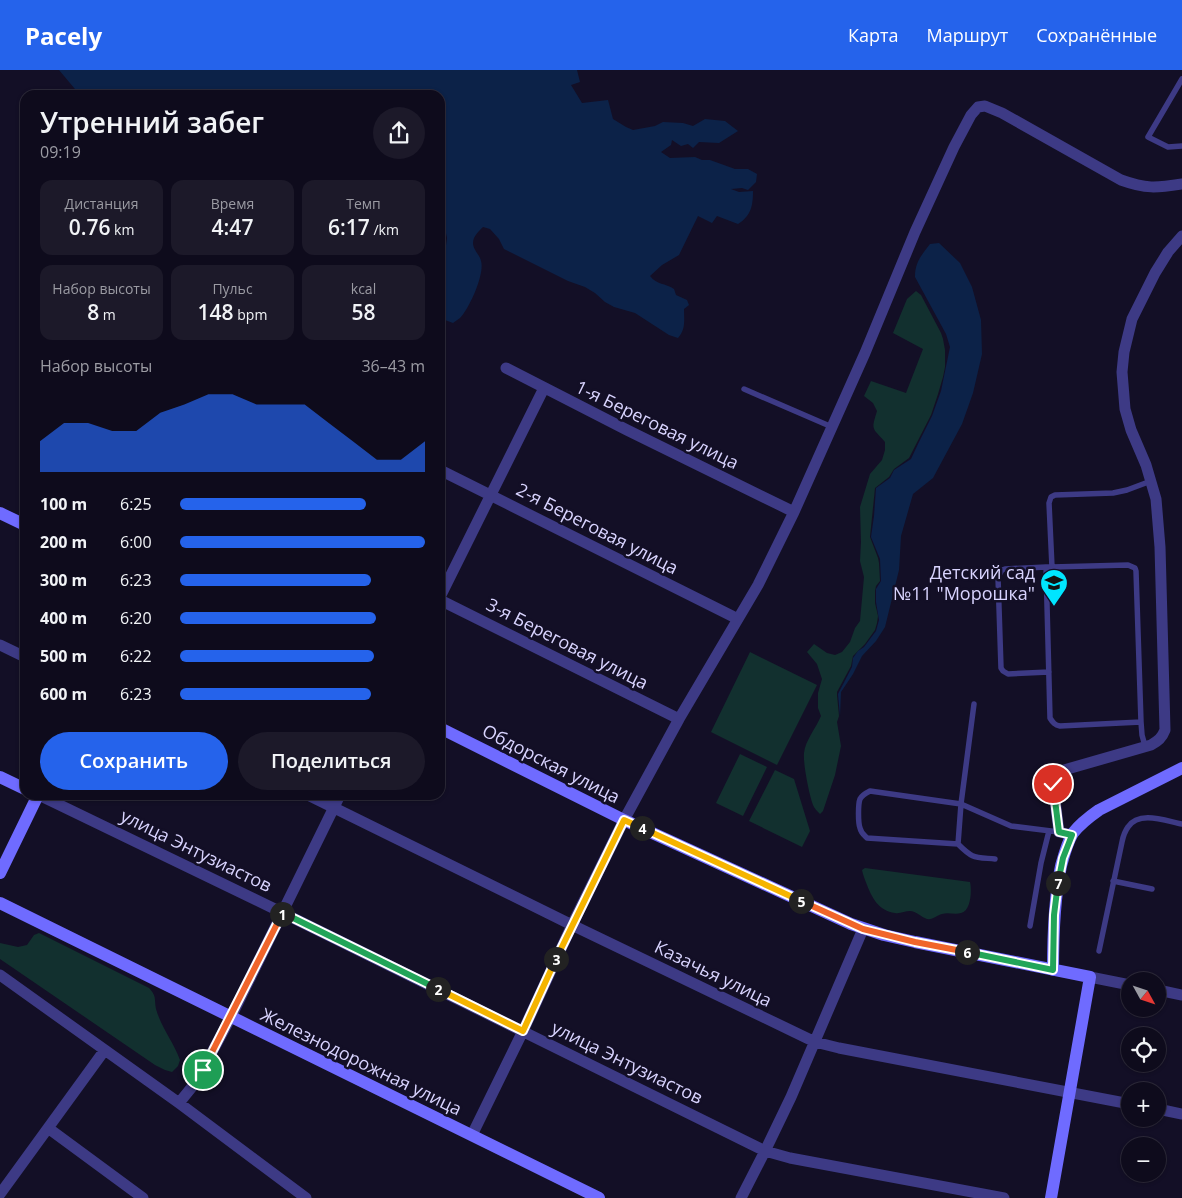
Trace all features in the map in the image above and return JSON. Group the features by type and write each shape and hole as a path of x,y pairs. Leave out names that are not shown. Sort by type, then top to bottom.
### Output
{"street":[{"path":"472,1135 624,820 679,719 758,585 794,512 865,352 918,224 971,115 978,107 986,106 1002,113 1121,180 1138,186 1156,188 1182,184"},
{"path":"1072,835 1054,832 1053,784 1058,774 1064,770 1158,741 1165,730 1160,547 1156,499 1125,409 1122,372 1124,352 1132,319 1155,272 1181,237"},
{"name":"1-я Береговая улица","path":"506,368 794,512"},
{"path":"445,588 544,388"},
{"name":"2-я Береговая улица","path":"445,472 738,619"},
{"path":"0,513 20,523"},
{"name":"3-я Береговая улица","path":"445,601 679,719"},
{"path":"0,645 20,655"},
{"name":"Обдорская улица","path":"445,730 624,820 863,929 915,942 1121,983"},
{"path":"1053,970 1056,895 1063,858 1072,835 1088,817 1099,810 1182,768"},
{"path":"0,777 20,787"},
{"path":"0,874 36,800"},
{"name":"улица Энтузиастов","path":"48,800 283,913 766,1151 790,1158 1004,1198"},
{"name":"Казачья улица","path":"319,800 815,1042 1121,1102"},
{"path":"179,1103 196,1082 231,1017 338,800"},
{"name":"Железнодорожная улица","path":"0,903 599,1198"},
{"path":"741,1198 766,1151 791,1097 863,929"},
{"path":"0,975 179,1103 306,1198"},
{"path":"1051,1198 1090,977"},
{"path":"1166,992 1182,995"},
{"path":"0,1194 104,1050"},
{"path":"1166,1111 1182,1114"},
{"path":"48,1128 143,1198"}],"lane":[{"path":"1182,79 1148,137 1168,147 1182,146"},
{"path":"744,388 832,427"},
{"path":"1141,722 1060,726 1056,725 1050,718 1050,503 1051,497 1055,495 1113,493 1151,481"},
{"path":"1049,672 1008,674 1001,668 998,577 1002,570 1128,565 1134,568 1136,571 1141,722 1145,746"},
{"path":"958,844 974,704"},
{"path":"995,859 973,857 958,844 867,838 863,835 859,825 859,801 865,793 870,791 962,804 1011,826 1054,832 1041,863 1030,926"},
{"path":"1099,950 1122,842 1128,826 1134,820 1146,817 1182,824"},
{"path":"1113,881 1152,889"}],"green space":[{"path":"916,291 921,295 941,333 945,350 945,367 931,415 909,458 894,469 889,477 875,488 870,537 879,563 880,581 875,591 877,623 875,630 865,644 853,656 851,666 837,692 839,716 837,722 841,746 835,775 823,811 820,814 813,806 805,771 804,753 808,739 821,716 818,708 818,693 822,679 817,664 807,652 814,644 827,653 835,655 842,652 850,642 855,628 860,621 864,577 860,561 860,507 870,474 882,460 885,450 885,442 877,434 873,426 877,411 873,403 864,396 871,381 906,393 923,349 893,333 907,299"},
{"path":"750,652 817,685 777,765 711,732"},
{"path":"740,754 767,767 743,816 716,803"},
{"path":"775,770 794,779 810,831 802,847 749,821"},
{"path":"865,868 970,882 971,895 969,904 961,913 944,913 929,919 912,911 889,912 880,907 871,895 862,872"},
{"path":"39,933 152,991 161,1022 180,1060 178,1066 172,1072 155,1065 0,959 0,943 18,947 27,945 34,935"}],"water":[{"path":"59,70 577,70 580,82 571,85 582,103 608,100 613,119 633,130 655,126 663,122 683,123 693,126 705,119 725,121 738,131 719,143 699,142 693,148 688,144 681,146 672,140 671,145 661,152 670,158 695,157 735,169 748,169 757,174 756,182 748,190 742,188 731,189 739,192 753,191 750,210 746,218 738,224 717,216 712,223 698,216 679,255 662,265 650,276 655,281 671,287 676,295 687,300 689,305 684,309 683,328 678,338 669,335 635,313 614,307 585,287 568,281 504,249 499,239 490,229 483,227 473,240 474,248 481,261 481,274 472,299 464,313 453,323 445,320 445,253 447,238 445,228 445,90 76,90"},
{"path":"939,243 960,263 972,287 981,320 982,354 973,393 962,424 933,478 913,494 901,536 899,570 885,627 876,641 862,656 841,692 840,716 838,694 852,667 853,658 876,631 879,620 876,589 881,581 880,559 871,537 876,488 890,478 894,470 911,459 932,416 941,391 950,347 946,334 915,277 919,259 930,244"}],"place":[{"name":"Детский сад №11 \"Морошка\"","path":"1054,607"}],"route":[{"path":"203,1070 283,913 523,1031 572,925 624,820 863,929 915,942 1053,970 1056,895 1063,858 1072,835 1059,832 1053,784"}]}
